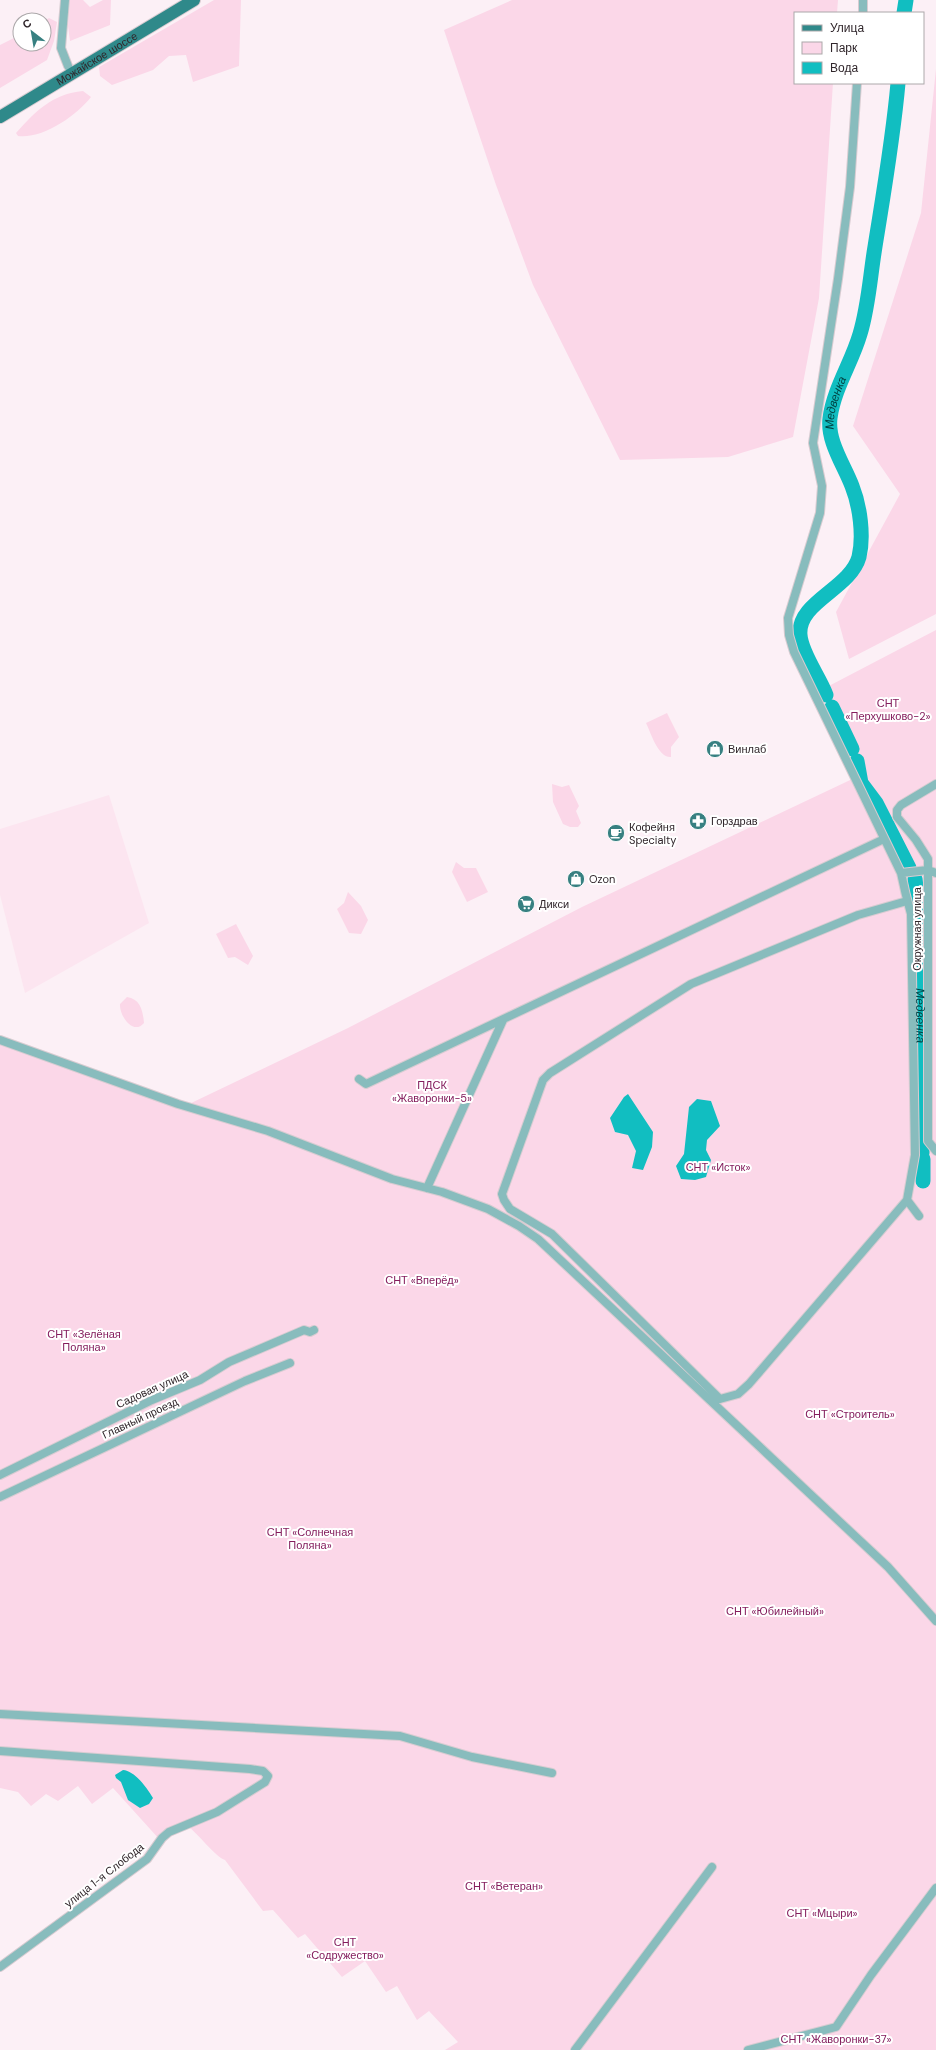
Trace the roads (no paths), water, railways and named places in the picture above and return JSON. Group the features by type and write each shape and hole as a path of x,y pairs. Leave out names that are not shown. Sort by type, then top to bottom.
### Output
{"main road":[{"name":"Можайское шоссе","path":"0,107 178,0"},
{"name":"Можайское шоссе","path":"0,117 194,0"}],"street":[{"path":"65,0 61,48 68,66"},
{"path":"863,0 863,12"},
{"path":"857,84 850,187 838,279 813,443 822,486 820,513 791,610 788,627 794,652 901,873 904,895 907,901 911,914 915,1155 907,1200 749,1384 738,1394 720,1399 552,1234 510,1209 504,1200 502,1194 543,1080 550,1073 691,984 858,915 907,901"},
{"name":"Окружная улица","path":"936,784 901,805 897,810 897,817 916,840 928,859 932,871 928,1036 928,1141 936,1150"},
{"path":"359,1079 366,1084 884,839"},
{"path":"901,873 932,871"},
{"path":"427,1188 503,1020"},
{"path":"928,1036 936,1029"},
{"path":"0,1040 178,1104 268,1131 392,1179 427,1188 488,1209 533,1234 888,1567 936,1621"},
{"path":"907,1200 918,1216"},
{"name":"Садовая улица","path":"0,1475 152,1400 200,1380 229,1362 304,1330 310,1332 314,1330"},
{"name":"Главный проезд","path":"0,1497 245,1381 290,1363"},
{"path":"0,1714 400,1736 472,1757 552,1773"},
{"name":"улица 1-я Слобода","path":"0,1751 250,1770 266,1773 268,1779 217,1812 169,1832 162,1838 143,1862 0,1967"},
{"path":"575,2050 712,1867"},
{"path":"748,2050 836,2027 871,1975 936,1888"}],"water":[{"path":"628,1094 653,1132 652,1147 643,1170 632,1168 636,1151 628,1135 615,1132 610,1118 624,1097"},
{"path":"697,1099 711,1101 720,1126 707,1140 706,1150 711,1160 706,1177 695,1180 681,1179 676,1166 684,1154 689,1107"},
{"path":"123,1770 132,1773 144,1785 153,1798 149,1804 140,1808 128,1800 121,1782 115,1775"}],"waterway":[{"name":"Медвенка","path":"904,12 906,0"},
{"name":"Медвенка","path":"826,695 801,642 801,623 815,604 846,578 854,568 859,557 861,531 857,503 852,486 837,453 831,435 830,418 835,396 857,344 865,314 891,147 898,84"},
{"name":"Медвенка","path":"832,707 852,749"},
{"name":"Медвенка","path":"857,761 861,783 876,803 909,868"},
{"name":"Медвенка","path":"915,879 919,912 922,1153"},
{"name":"Медвенка","path":"923,1159 923,1181"}],"place":[{"name":"Винлаб","path":"715,749"},
{"name":"Горздрав","path":"698,821"},
{"name":"Кофейня Specialty","path":"616,833"},
{"name":"Ozon","path":"576,879"},
{"name":"Дикси","path":"526,904"}],"park label":[{"name":"СНТ «Перхушково-2»","path":"888,709"},
{"name":"ПДСК «Жаворонки-5»","path":"432,1091"},
{"name":"СНТ «Исток»","path":"718,1167"},
{"name":"СНТ «Вперёд»","path":"422,1280"},
{"name":"СНТ «Зелёная Поляна»","path":"84,1340"},
{"name":"СНТ «Строитель»","path":"850,1414"},
{"name":"СНТ «Солнечная Поляна»","path":"310,1538"},
{"name":"СНТ «Юбилейный»","path":"775,1611"},
{"name":"СНТ «Ветеран»","path":"504,1886"},
{"name":"СНТ «Мцыри»","path":"822,1913"},
{"name":"СНТ «Содружество»","path":"345,1948"},
{"name":"СНТ «Жаворонки-37»","path":"836,2039"}]}
